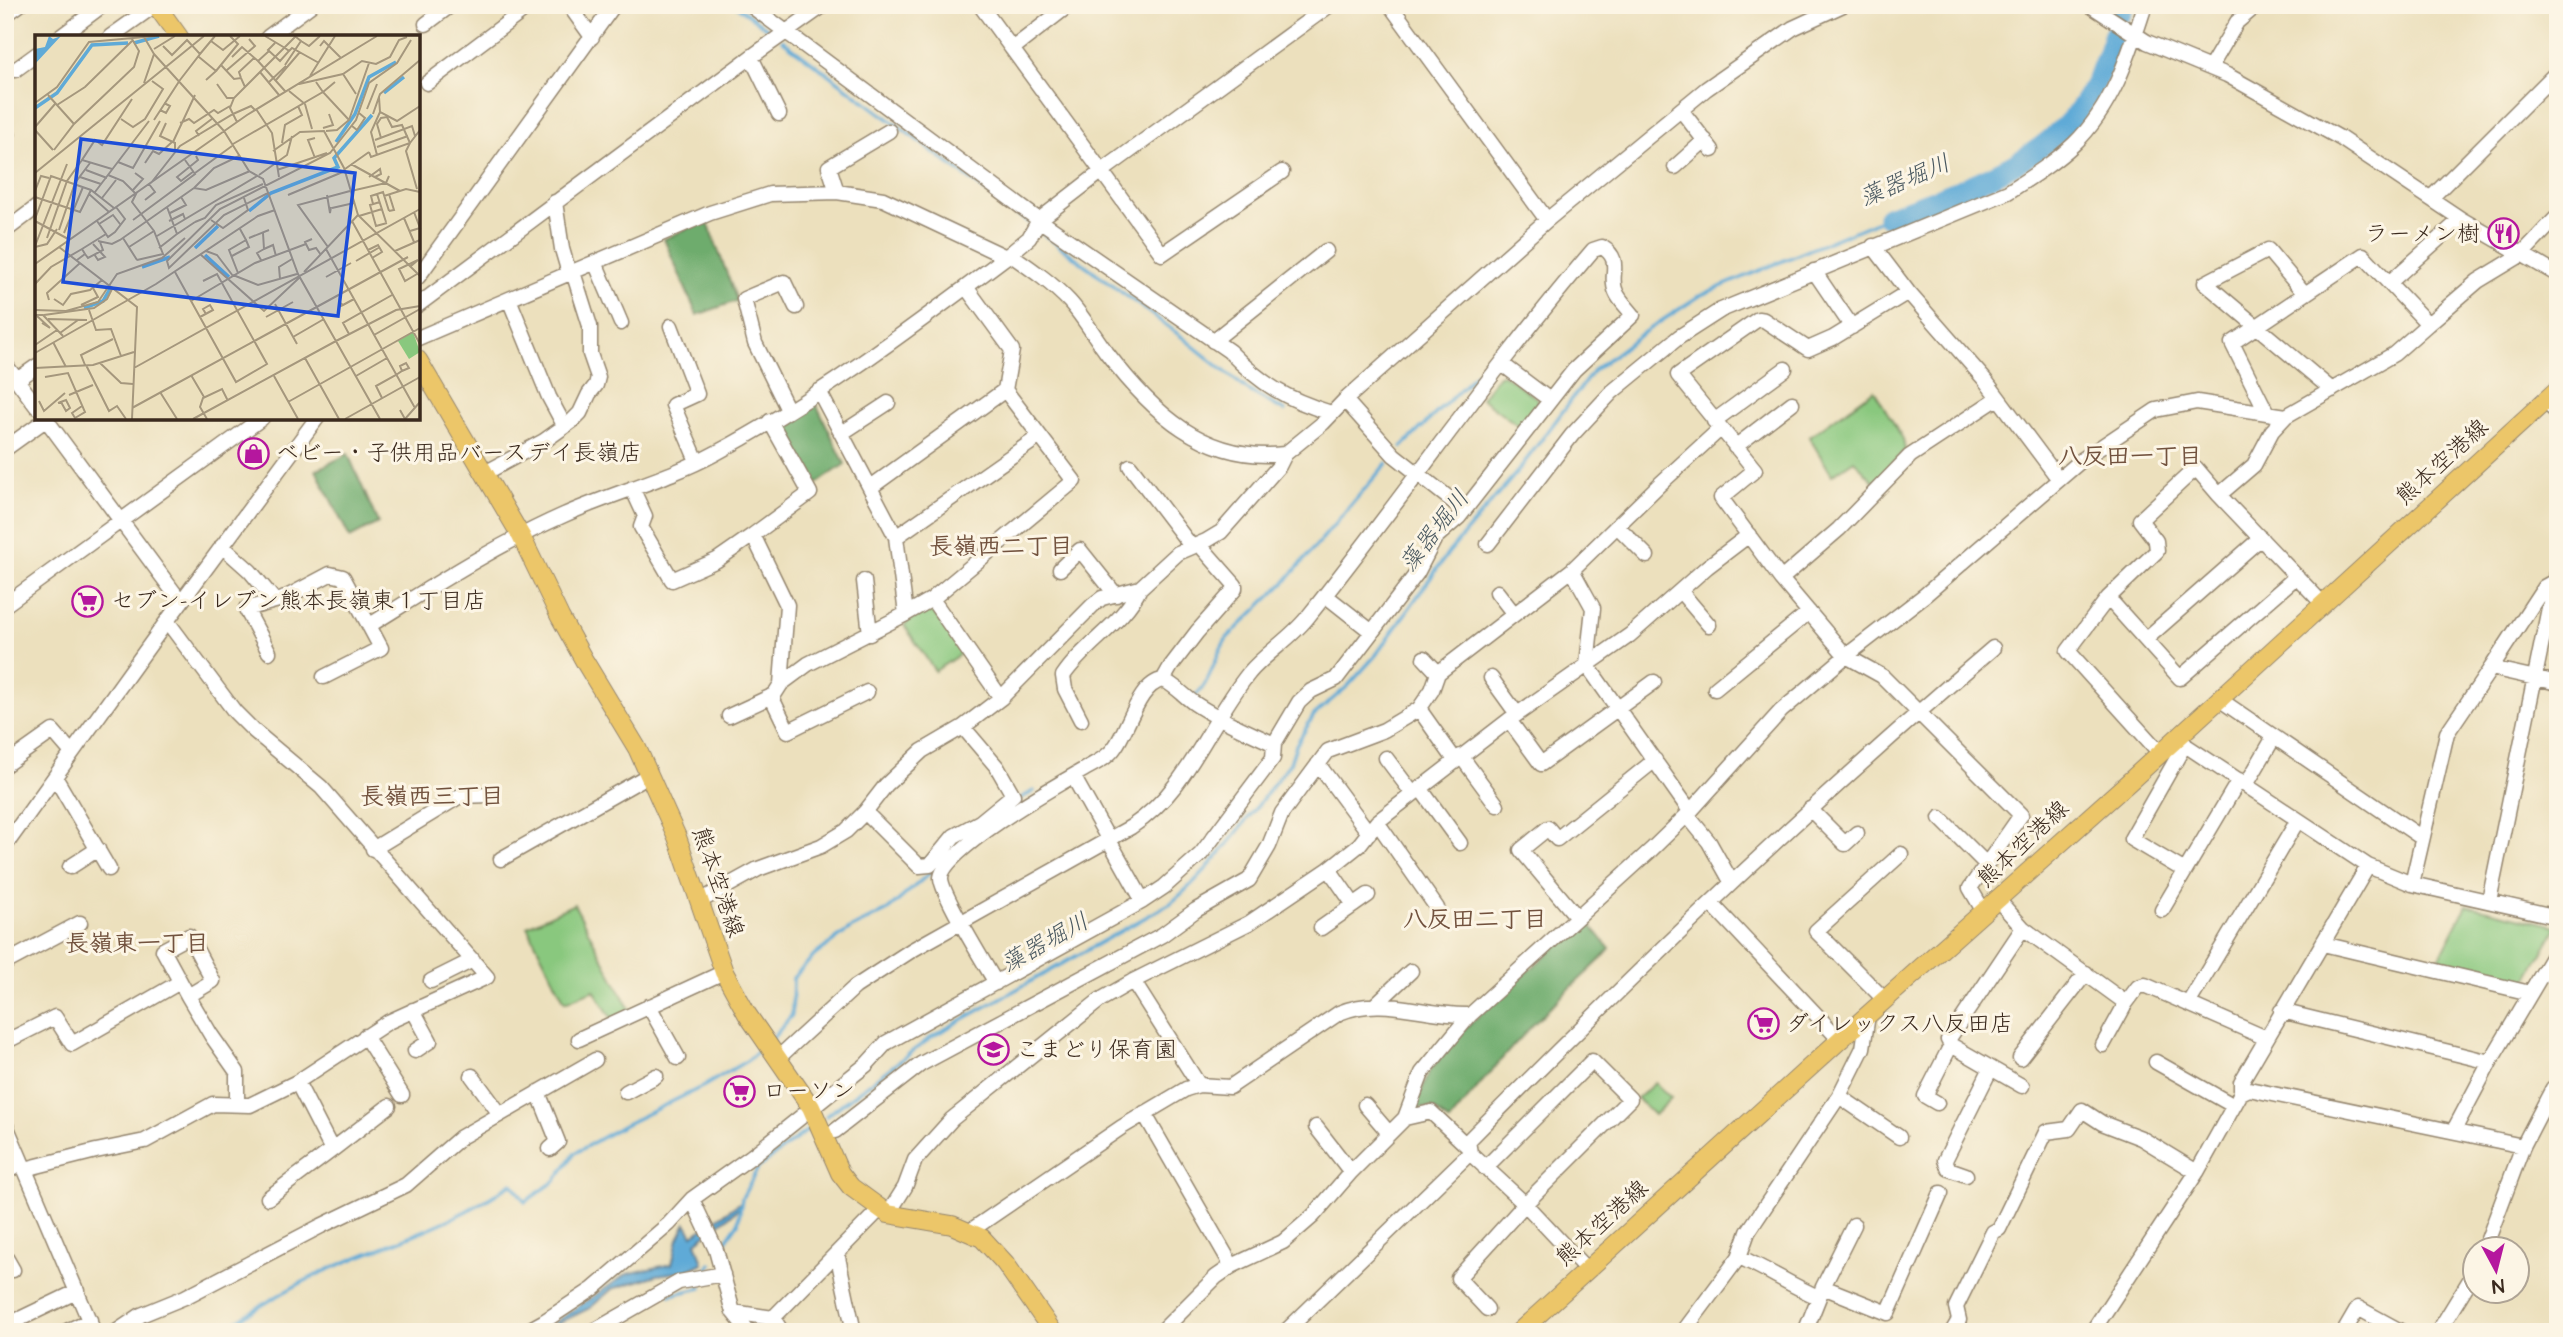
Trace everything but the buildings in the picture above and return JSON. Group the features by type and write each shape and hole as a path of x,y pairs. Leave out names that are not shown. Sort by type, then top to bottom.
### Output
{"main road":[{"path":"155,5 178,35"},
{"name":"熊本空港線","path":"420,363 521,536 560,617 637,748 677,837 724,972 811,1107 840,1173 851,1187 884,1212 952,1225 982,1238 999,1256 1053,1332"},
{"name":"熊本空港線","path":"1519,1332 2160,753 2180,741 2219,699 2323,604 2553,401"}],"street":[{"path":"5,15 19,5"},
{"path":"63,35 103,5"},
{"path":"113,35 155,5"},
{"path":"271,35 311,5"},
{"path":"426,24 451,5"},
{"path":"427,83 531,5"},
{"path":"569,5 592,37"},
{"path":"420,274 614,5"},
{"path":"750,5 1039,220 1229,351 1252,374 1295,401 1331,413"},
{"path":"420,303 824,5"},
{"path":"980,5 1162,254 1282,172"},
{"path":"1012,49 1069,5"},
{"path":"370,625 521,536 564,515 714,454 819,391 1008,256 1029,238 1039,220 1330,5"},
{"path":"1390,5 1547,220"},
{"path":"1081,720 1065,689 1062,676 1088,646 1131,606 1140,588 1178,553 1221,532 1279,466 1285,454 1323,423 1345,400 1547,220 1706,89 1793,28 1843,5"},
{"path":"1488,544 1572,435 1612,392 1679,337 1721,310 2008,192 2046,168 2076,143 2102,111 2119,80 2145,5"},
{"path":"2210,68 2237,22 2257,5"},
{"path":"2097,7 2136,35 2210,68 2340,138 2432,197 2461,219 2558,275"},
{"path":"15,70 35,55"},
{"path":"751,57 779,114"},
{"path":"2432,197 2558,71"},
{"path":"1675,167 1708,145 1681,110"},
{"path":"5,130 8,134 5,136"},
{"path":"837,192 829,167 890,131"},
{"path":"420,337 710,212 770,194 837,192 883,200 1008,256 1069,301 1134,387 1174,424 1202,442 1219,448 1268,456 1285,454"},
{"path":"485,473 544,441 580,413 596,385 598,377 590,354 587,312 562,249 555,202"},
{"path":"5,230 35,208"},
{"path":"2219,495 2253,464 2272,431 2286,416 2394,354 2478,281 2521,255 2558,216"},
{"path":"2389,283 2461,219"},
{"path":"1873,246 1908,292 1998,398 2058,478"},
{"path":"524,1332 593,1289 670,1224 692,1199 752,1156 866,1065 886,1043 1143,901 1164,887 1201,854 1270,764 1275,754 1274,744 1299,702 1311,691 1336,679 1418,573 1430,543 1464,510 1574,370 1633,315 1615,292 1616,264 1607,250 1602,247 1593,250 1546,305 1325,595 1295,631 1249,673 1172,792 1142,820 912,950 855,987 771,1048"},
{"path":"2305,295 2268,250 2205,283 2332,390"},
{"path":"1213,341 1326,251"},
{"path":"2267,413 2232,343 2363,256 2428,324"},
{"path":"595,262 621,323"},
{"path":"1814,271 1852,327"},
{"path":"788,410 755,343 744,299 784,282 796,307"},
{"path":"871,487 1005,390 1012,350 966,287"},
{"path":"1908,292 1852,327 1808,349 1764,320 1758,319 1678,375 1755,470 1721,498 1781,579 1846,656 1882,676 2021,815 1970,889 2126,1003"},
{"path":"509,299 549,397 564,425"},
{"path":"671,326 697,394 673,405 697,461"},
{"path":"1502,363 1550,400"},
{"path":"5,364 35,404"},
{"path":"17,380 35,367"},
{"path":"835,1131 921,1064 1165,933 1196,910 1244,884 1260,863 1282,813 1328,751 1384,730 1419,709 1428,698 1438,673 1572,570 1717,425 1785,369"},
{"path":"729,716 771,696 781,684 808,664 870,634 932,599 1074,481 1005,390"},
{"path":"819,391 896,537 906,614"},
{"path":"1781,579 1839,529 1910,456 1998,398"},
{"path":"1345,400 1394,455 1464,510"},
{"path":"1161,1332 1201,1290 1232,1266 1288,1238 1312,1216 1405,1118 1422,1073 1470,1015 1689,813 1781,711 1925,595 2058,478 2156,410 2197,402 2286,416"},
{"path":"842,433 888,403"},
{"path":"1735,447 1792,403"},
{"path":"5,449 45,420"},
{"path":"47,420 181,603"},
{"path":"5,605 259,420"},
{"path":"5,846 170,625 181,603 316,420"},
{"path":"632,488 645,516 640,527 672,580 717,560 810,494 769,421"},
{"path":"896,537 1040,436"},
{"path":"996,983 942,883 946,868 966,846 1024,804 1112,751 1145,693 1153,683 1163,680 1197,632 1235,589 1130,466"},
{"path":"2160,753 2068,651 2108,598 2157,551 2156,541 2140,520 2196,468 2323,604"},
{"path":"1617,526 1647,556"},
{"path":"754,535 787,605 781,684"},
{"path":"764,1332 773,1318 838,1253 884,1212 905,1187 915,1160 952,1119 1100,1000 1249,923 1347,856 1373,827 1416,791 1513,717 1630,635 1707,567 1749,535"},
{"path":"2146,639 2260,538"},
{"path":"222,546 250,571 275,601"},
{"path":"1060,569 1080,550 1116,595"},
{"path":"2489,901 2558,564"},
{"path":"1572,570 1593,608 1587,665 1709,842 1732,883"},
{"path":"270,652 246,609 282,599 330,574 336,574 342,577 381,648 324,677"},
{"path":"2108,598 2180,678 2297,576"},
{"path":"864,581 870,634"},
{"path":"2412,884 2446,733 2544,587 2553,582"},
{"path":"700,901 758,869 821,846 846,831 886,785 922,751 963,727 1001,698 1093,605 1102,598 1140,588"},
{"path":"1497,592 1514,614"},
{"path":"1681,592 1709,625"},
{"path":"1325,595 1372,632"},
{"path":"932,599 1001,698"},
{"path":"1715,688 1809,612"},
{"path":"5,1172 145,1142 213,1104 250,1105 297,1082 387,1022 487,977 321,787 235,712 170,625"},
{"path":"1284,1332 1468,1150 1468,1141 1594,1014 1810,809 1917,712 1993,648"},
{"path":"1424,658 1438,673"},
{"path":"2491,668 2558,683"},
{"path":"1491,678 1541,764 1654,682"},
{"path":"1163,680 1219,718 1274,744"},
{"path":"771,696 788,731 867,692"},
{"path":"2219,699 2423,838"},
{"path":"1419,709 1497,805"},
{"path":"865,812 919,866 930,865 954,836 980,822 1013,795 997,767 963,727"},
{"path":"5,765 53,731 72,753"},
{"path":"2162,910 2274,737"},
{"path":"2185,872 2131,839 2180,741 2368,866 2412,884 2558,917"},
{"path":"1386,758 1460,842"},
{"path":"1577,917 1521,850 1548,828 1557,839 1654,760"},
{"path":"1318,764 1373,827 1437,908"},
{"path":"501,859 649,775"},
{"path":"1073,776 1143,901"},
{"path":"55,777 109,869"},
{"path":"373,849 460,796 491,795"},
{"path":"1810,809 1845,844 1857,833"},
{"path":"1940,818 1986,865"},
{"path":"2188,1004 2298,820"},
{"path":"70,867 97,849"},
{"path":"1885,1000 1816,931 1901,854"},
{"path":"2092,1332 2197,1172 2237,1100 2241,1082 2368,866"},
{"path":"1329,869 1354,905"},
{"path":"1321,928 1368,895"},
{"path":"1710,903 1840,1040"},
{"path":"5,963 80,923"},
{"path":"2022,1086 1951,1045 1948,1040 2024,928"},
{"path":"188,996 213,981 188,936 163,950 180,982 188,996 211,1035 237,1072 237,1104"},
{"path":"2323,944 2530,993"},
{"path":"2454,1130 2490,1062 2558,947"},
{"path":"430,981 473,960"},
{"path":"1376,1004 1411,971"},
{"path":"579,1039 724,972"},
{"path":"2020,1058 2086,973"},
{"path":"1133,981 1199,1085"},
{"path":"5,1042 55,1017 72,1044 180,982"},
{"path":"2103,1045 2126,1003 2138,987 2145,985 2266,1038"},
{"path":"970,1231 1144,1113 1186,1088 1199,1085 1230,1087 1339,1013 1356,1006 1376,1004 1470,1015"},
{"path":"649,1006 678,1058"},
{"path":"413,1010 430,1041 415,1051"},
{"path":"2281,1011 2490,1062"},
{"path":"1685,1331 1739,1257 1752,1226 1839,1096 1863,1048 1868,1015"},
{"path":"365,1036 402,1095"},
{"path":"1937,1103 1925,1096 1951,1045"},
{"path":"116,1332 141,1315 185,1297 406,1185 460,1137 595,1060"},
{"path":"1485,1168 1592,1061 1630,1099 1525,1205 1458,1278 1487,1309"},
{"path":"2155,1062 2237,1100"},
{"path":"1966,1175 1947,1167 1945,1158 1991,1068"},
{"path":"472,1076 500,1114"},
{"path":"626,1092 656,1076"},
{"path":"297,1082 332,1150"},
{"path":"2489,1236 2523,1146 2553,1088 2558,1085"},
{"path":"2237,1100 2249,1089 2523,1146"},
{"path":"538,1092 558,1142 550,1149"},
{"path":"1839,1096 1899,1137"},
{"path":"1365,1105 1389,1133"},
{"path":"268,1198 389,1106"},
{"path":"1952,1332 1959,1320 1956,1307 1993,1232 1999,1230 2046,1132 2069,1129 2082,1110 2102,1123 2141,1138 2197,1172"},
{"path":"1405,1118 1431,1112 1587,1270"},
{"path":"1144,1113 1232,1266"},
{"path":"5,1123 92,1326 65,1332"},
{"path":"1316,1127 1351,1172"},
{"path":"1739,1257 1768,1269 1784,1282 1888,1313 1941,1193"},
{"path":"692,1199 716,1250 733,1312 749,1332"},
{"path":"1805,1332 1821,1292 1854,1225"},
{"path":"838,1253 854,1332"},
{"path":"5,1256 13,1270"},
{"path":"592,1332 678,1282 723,1274"},
{"path":"5,1326 78,1291"},
{"path":"2438,1332 2462,1293"},
{"path":"2344,1332 2358,1308 2402,1332"},
{"path":"733,1312 773,1318 782,1332"}],"green space":[{"path":"707,220 737,301 697,315 664,239"},
{"path":"1503,374 1538,399 1538,405 1520,427 1481,398 1499,375"},
{"path":"1874,390 1903,439 1905,450 1875,483 1854,460 1832,475 1809,437"},
{"path":"816,404 845,464 812,487 779,429"},
{"path":"348,454 378,523 350,538 316,470"},
{"path":"929,606 963,652 935,671 904,625"},
{"path":"574,904 630,1010 612,1019 594,990 565,1002 527,926"},
{"path":"2467,905 2556,926 2525,983 2436,965"},
{"path":"1586,919 1610,949 1605,955 1519,1040 1449,1122 1433,1108 1415,1108 1429,1072 1460,1033"},
{"path":"1655,1083 1671,1098 1654,1115 1637,1098"}],"water":[{"path":"741,1202 741,1207 696,1242 703,1263 687,1271 657,1275 612,1289 590,1308 540,1332 627,1274 672,1264 678,1239 686,1223 693,1235"}],"waterway":[{"path":"735,5 776,35"},
{"name":"藻器堀川","path":"2121,13 2124,5"},
{"name":"藻器堀川","path":"1888,217 1998,173 2048,141 2069,122 2087,98 2114,34"},
{"path":"782,40 1032,225"},
{"name":"藻器堀川","path":"826,1116 933,1036 1171,903 1188,888 1234,836 1290,763 1296,745 1314,715 1348,686 1376,655 1449,552 1518,471 1594,370 1643,333 1701,295 1888,217"},
{"path":"1038,230 1182,337 1249,391 1285,411"},
{"path":"1402,447 1489,361 1491,362"},
{"path":"1193,697 1208,679 1227,638 1286,581 1387,463"},
{"path":"1014,802 1034,791"},
{"path":"771,1040 792,1015 793,978 815,955 850,929 888,910 933,870"},
{"path":"220,1332 270,1300 310,1279 444,1222 512,1183 525,1202 555,1181 575,1153 624,1125 704,1086 748,1060 762,1047"},
{"name":"藻器堀川","path":"724,1243 738,1223 742,1198 758,1168 809,1129"},
{"name":"藻器堀川","path":"708,1269 711,1264"},
{"name":"藻器堀川","path":"670,1295 701,1288"}],"place":[{"name":"ラーメン樹","path":"2503,234"},
{"name":"ベビー・子供用品バースデイ長嶺店","path":"253,453"},
{"name":"セブン-イレブン熊本長嶺東１丁目店","path":"88,601"},
{"name":"ダイレックス八反田店","path":"1763,1024"},
{"name":"こまどり保育園","path":"993,1050"},
{"name":"ローソン","path":"740,1091"}],"district":[{"name":"八反田一丁目","path":"2130,457"},
{"name":"長嶺西二丁目","path":"1001,547"},
{"name":"長嶺西三丁目","path":"432,797"},
{"name":"八反田二丁目","path":"1475,920"},
{"name":"長嶺東一丁目","path":"137,944"}]}
